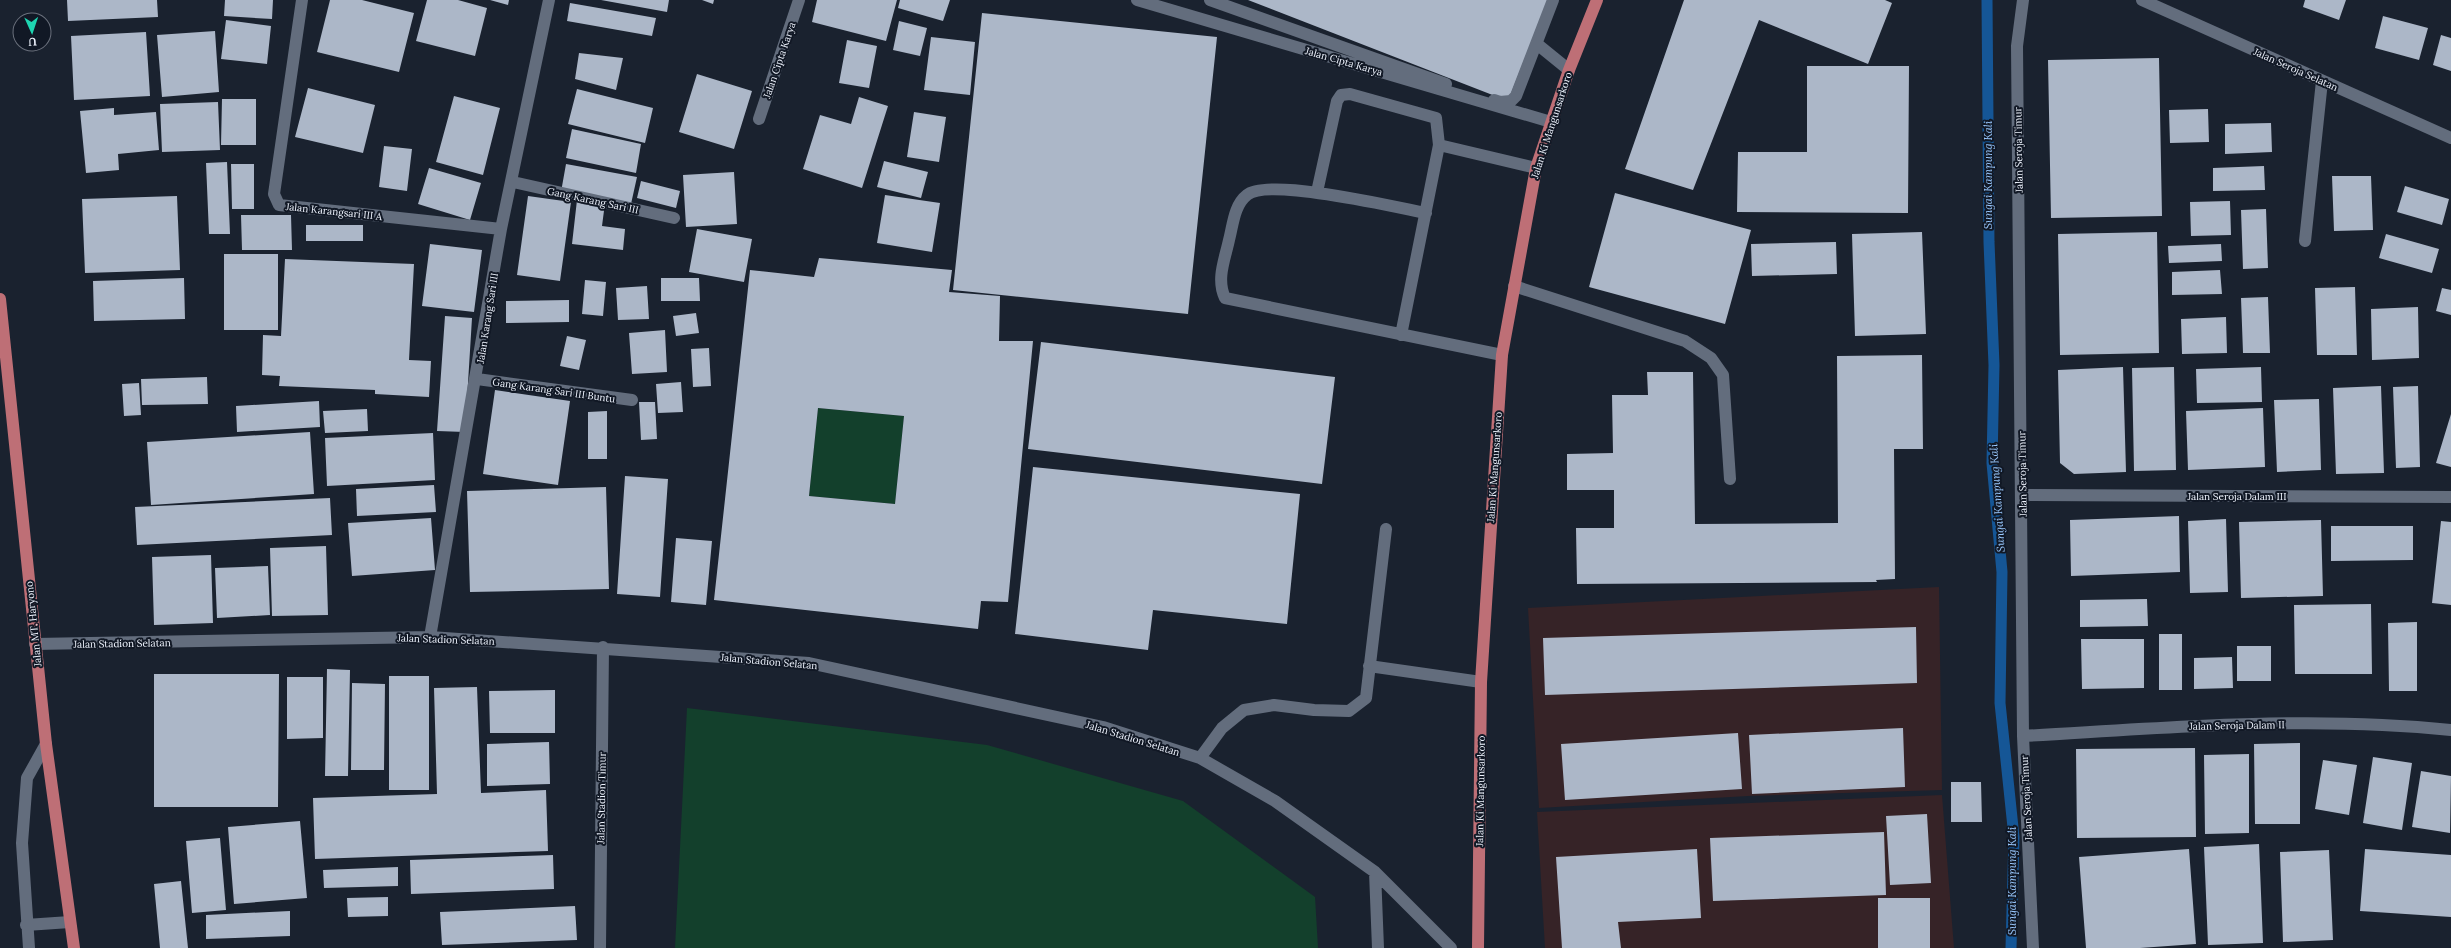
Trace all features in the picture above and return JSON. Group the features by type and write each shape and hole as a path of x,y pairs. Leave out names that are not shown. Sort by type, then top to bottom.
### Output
{"main road":[{"name":"Jalan Ki Mangunsarkoro","path":"1478,948 1481,682 1502,355 1536,168 1569,70 1597,0"},
{"name":"Jalan MT. Haryono","path":"0,299 46,744 74,948"}],"street":[{"name":"Jalan Karangsari III A","path":"302,0 274,194 279,204 502,229"},
{"name":"Jalan Karang Sari III","path":"430,637 477,379 502,229 513,182 549,0"},
{"name":"Jalan Cipta Karya","path":"759,119 799,0"},
{"name":"Jalan Cipta Karya","path":"1137,0 1551,122"},
{"path":"1210,0 1500,102 1511,101 1516,96 1554,0"},
{"name":"Jalan Seroja Timur","path":"2023,0 2017,46 2023,736 2033,948"},
{"name":"Jalan Seroja Selatan","path":"2142,0 2451,138"},
{"path":"1537,44 1569,70"},
{"path":"2305,242 2322,81"},
{"path":"1317,192 1337,101 1341,95 1350,94 1436,118 1439,145 1401,335"},
{"path":"1439,145 1536,168"},
{"name":"Gang Karang Sari III","path":"513,182 674,218"},
{"path":"1426,213 1317,192 1266,190 1247,194 1238,205 1221,275 1220,288 1226,298 1502,355"},
{"path":"1514,286 1685,341 1710,358 1723,375 1730,480"},
{"name":"Gang Karang Sari III Buntu","path":"477,379 632,400"},
{"name":"Jalan Seroja Dalam III","path":"2022,495 2451,497"},
{"path":"1200,758 1222,728 1244,710 1274,705 1314,710 1349,711 1366,698 1386,529"},
{"name":"Jalan Stadion Selatan","path":"35,644 430,637 603,647 809,663 1103,727 1200,758 1275,801 1375,872 1451,948"},
{"name":"Jalan Stadion Timur","path":"600,948 603,647"},
{"path":"1369,666 1481,682"},
{"name":"Jalan Seroja Dalam II","path":"2023,736 2210,725 2388,723 2451,730"},
{"path":"29,948 26,924 22,843 27,778 46,744"},
{"path":"1375,872 1378,948"},
{"path":"26,924 70,922"}],"shaded area":[{"path":"1939,587 1942,790 1748,796 1539,808 1528,608"},
{"path":"1942,795 1954,948 1545,948 1537,812"}],"green space":[{"path":"818,408 904,416 895,504 809,496"},
{"path":"687,708 987,745 1183,801 1315,897 1318,948 675,948"}],"building":[{"path":"67,0 157,0 158,17 68,21"},
{"path":"225,0 273,0 272,19 224,16"},
{"path":"330,0 362,0 414,13 399,72 317,52"},
{"path":"427,0 458,0 487,8 475,56 416,41"},
{"path":"490,0 509,0 508,5"},
{"path":"601,0 669,0 667,12"},
{"path":"702,0 714,0 713,4"},
{"path":"817,0 897,0 886,41 812,22"},
{"path":"900,0 950,0 943,21 898,8"},
{"path":"1248,0 1548,0 1508,101"},
{"path":"1684,0 1885,0 1892,3 1868,64 1759,20 1693,190 1625,169"},
{"path":"2305,0 2346,0 2339,20 2303,7"},
{"path":"570,3 656,18 652,36 567,21"},
{"path":"982,13 1217,37 1188,314 953,290"},
{"path":"2383,16 2428,28 2419,60 2375,48"},
{"path":"226,20 271,26 267,64 221,59"},
{"path":"899,21 927,28 920,56 893,50"},
{"path":"215,31 219,92 162,97 157,35"},
{"path":"146,32 150,96 74,100 71,36"},
{"path":"2441,35 2451,38 2451,71 2433,65"},
{"path":"931,37 975,42 970,95 924,90"},
{"path":"847,40 877,46 869,88 839,83"},
{"path":"579,53 623,58 616,90 575,79"},
{"path":"2159,58 2162,216 2051,218 2048,60"},
{"path":"1807,66 1909,66 1908,213 1737,212 1738,152 1807,152"},
{"path":"697,74 752,91 734,149 679,132"},
{"path":"308,88 375,105 363,153 295,137"},
{"path":"577,89 653,108 645,143 568,124"},
{"path":"454,96 500,108 483,175 436,162"},
{"path":"859,97 888,106 862,188 803,169 820,115 851,124"},
{"path":"222,99 256,99 256,145 221,145"},
{"path":"218,102 220,150 162,152 160,104"},
{"path":"114,108 114,115 156,112 159,150 118,154 119,170 86,173 80,111"},
{"path":"2208,109 2209,142 2170,143 2169,110"},
{"path":"914,112 946,117 939,162 907,157"},
{"path":"2271,123 2272,152 2225,154 2225,124"},
{"path":"572,129 641,144 636,173 566,158"},
{"path":"384,146 412,149 407,191 379,187"},
{"path":"884,161 928,172 921,198 877,187"},
{"path":"227,162 230,234 209,234 206,163"},
{"path":"231,164 254,164 254,209 232,209"},
{"path":"566,164 637,177 631,204 561,192"},
{"path":"2264,166 2265,190 2213,191 2213,168"},
{"path":"429,168 481,183 470,220 418,204"},
{"path":"734,172 737,224 686,227 683,175"},
{"path":"2332,176 2371,176 2373,230 2334,231"},
{"path":"641,181 680,191 676,208 637,198"},
{"path":"2405,186 2449,199 2442,225 2397,212"},
{"path":"1615,193 1751,230 1725,324 1589,287"},
{"path":"885,195 940,203 932,252 877,243"},
{"path":"177,196 180,270 85,273 82,199"},
{"path":"528,196 571,202 560,281 517,275"},
{"path":"577,200 605,203 602,226 625,229 623,250 572,244"},
{"path":"2230,201 2231,235 2191,236 2190,202"},
{"path":"2266,209 2268,268 2243,269 2241,210"},
{"path":"241,215 291,215 292,250 242,250"},
{"path":"306,225 363,225 363,241 306,241"},
{"path":"697,229 752,239 744,282 689,272"},
{"path":"1922,232 1926,334 1855,336 1852,234"},
{"path":"2157,232 2159,353 2060,355 2058,234"},
{"path":"2386,234 2439,249 2432,273 2379,258"},
{"path":"1836,242 1837,274 1752,276 1751,244"},
{"path":"430,244 482,250 474,312 422,306"},
{"path":"2221,244 2222,261 2169,263 2168,246"},
{"path":"224,254 278,254 278,330 224,330"},
{"path":"819,258 952,270 949,292 1000,296 999,341 1033,341 1008,602 981,601 978,629 714,600 750,270 814,277","holes":["818,408 904,416 895,504 809,496"]},
{"path":"285,259 414,264 409,360 431,361 429,397 375,394 375,390 279,386 280,376 262,375 263,335 281,336"},
{"path":"2220,270 2222,294 2172,295 2172,272"},
{"path":"184,278 185,319 94,321 93,281"},
{"path":"661,278 699,278 700,301 661,301"},
{"path":"585,280 606,282 603,316 582,314"},
{"path":"647,286 649,319 618,320 616,288"},
{"path":"2355,287 2357,355 2317,355 2315,288"},
{"path":"2442,288 2451,290 2451,315 2436,311"},
{"path":"2268,297 2270,353 2243,353 2241,298"},
{"path":"569,300 569,322 506,323 506,301"},
{"path":"2418,307 2419,358 2372,360 2371,309"},
{"path":"696,313 699,333 676,336 673,316"},
{"path":"445,316 472,318 465,432 437,431"},
{"path":"2226,317 2227,353 2182,354 2181,319"},
{"path":"665,330 667,372 632,374 629,333"},
{"path":"567,336 586,340 579,370 560,366"},
{"path":"1041,342 1335,377 1322,484 1028,449"},
{"path":"709,348 711,386 693,387 691,349"},
{"path":"1922,355 1923,449 1894,449 1895,579 1876,580 1877,582 1577,584 1576,528 1614,528 1614,490 1567,490 1567,454 1613,453 1612,395 1648,395 1647,372 1693,372 1695,524 1838,523 1837,356"},
{"path":"2123,367 2126,472 2074,474 2060,463 2058,370"},
{"path":"2174,367 2176,470 2134,471 2132,368"},
{"path":"2261,367 2262,402 2197,403 2196,369"},
{"path":"207,377 208,404 142,405 141,379"},
{"path":"681,382 683,412 658,413 656,384"},
{"path":"139,383 141,415 124,416 122,384"},
{"path":"2381,386 2384,473 2336,474 2333,388"},
{"path":"2418,386 2420,467 2396,468 2393,387"},
{"path":"495,390 570,401 558,485 483,474"},
{"path":"2319,399 2321,470 2277,472 2274,400"},
{"path":"319,401 320,427 237,432 236,406"},
{"path":"639,402 655,402 657,439 641,440"},
{"path":"2263,408 2265,467 2188,470 2186,411"},
{"path":"367,409 368,431 325,433 323,411"},
{"path":"607,411 607,459 588,459 588,412"},
{"path":"2451,414 2451,467 2436,463"},
{"path":"310,432 314,494 151,505 147,442"},
{"path":"433,433 435,480 327,486 325,438"},
{"path":"1033,467 1300,494 1287,624 1153,610 1148,650 1015,634"},
{"path":"625,476 668,479 660,597 617,594"},
{"path":"434,485 436,512 357,516 356,489"},
{"path":"606,487 609,589 470,592 467,491"},
{"path":"330,498 332,535 137,545 135,507"},
{"path":"2179,516 2180,572 2071,576 2070,520"},
{"path":"431,518 435,570 352,576 348,523"},
{"path":"2226,519 2228,592 2190,593 2188,521"},
{"path":"2321,520 2323,596 2241,598 2239,522"},
{"path":"2441,521 2451,522 2451,605 2432,603"},
{"path":"2331,526 2413,526 2413,560 2331,561"},
{"path":"676,538 712,541 706,605 671,602"},
{"path":"326,546 328,615 272,616 270,548"},
{"path":"211,555 213,623 154,625 152,557"},
{"path":"268,566 270,615 217,618 215,568"},
{"path":"2147,599 2148,626 2080,627 2080,600"},
{"path":"2371,604 2372,674 2295,674 2294,605"},
{"path":"2417,622 2417,691 2389,691 2388,623"},
{"path":"1916,627 1917,683 1545,695 1543,638"},
{"path":"2159,634 2182,634 2182,690 2159,690"},
{"path":"2081,639 2144,639 2144,688 2082,689"},
{"path":"2237,646 2271,646 2271,681 2237,681"},
{"path":"2232,657 2233,688 2194,689 2194,658"},
{"path":"327,669 350,670 348,776 325,776"},
{"path":"154,674 279,674 278,807 154,807"},
{"path":"389,676 429,676 429,790 389,790"},
{"path":"287,677 323,677 323,738 287,739"},
{"path":"352,683 385,684 384,770 351,770"},
{"path":"477,687 481,793 546,790 548,851 315,859 313,798 437,794 434,688"},
{"path":"555,690 555,733 490,733 489,691"},
{"path":"1903,728 1905,787 1752,794 1749,735"},
{"path":"1738,733 1742,789 1565,800 1561,744"},
{"path":"549,742 550,784 487,786 487,744"},
{"path":"2300,743 2300,824 2255,824 2254,744"},
{"path":"2195,748 2196,837 2077,838 2076,749"},
{"path":"2249,754 2249,833 2205,834 2204,755"},
{"path":"2373,757 2412,763 2402,830 2363,823"},
{"path":"2323,760 2357,765 2349,815 2315,809"},
{"path":"2421,771 2451,776 2450,833 2412,827"},
{"path":"1951,782 1981,782 1982,822 1951,822"},
{"path":"1927,814 1931,883 1890,885 1886,816"},
{"path":"300,821 307,898 234,904 228,827"},
{"path":"1884,832 1886,895 1713,901 1710,838"},
{"path":"220,838 226,910 192,913 186,841"},
{"path":"2259,844 2263,943 2208,945 2204,847"},
{"path":"1697,849 1701,918 1618,922 1621,948 1562,948 1556,857"},
{"path":"2189,849 2196,944 2140,948 2086,948 2079,857"},
{"path":"2365,849 2451,855 2451,917 2360,911"},
{"path":"2329,850 2333,940 2283,942 2280,852"},
{"path":"553,855 554,889 411,894 410,860"},
{"path":"398,867 398,886 324,888 323,870"},
{"path":"181,881 188,948 160,948 154,884"},
{"path":"388,897 388,916 348,917 347,898"},
{"path":"1878,898 1930,898 1930,948 1878,948"},
{"path":"575,906 577,940 442,945 440,912"},
{"path":"290,911 290,936 206,939 206,915"}],"waterway":[{"name":"Sungai Kampung Kali","path":"1987,0 1989,242 1994,365 1992,463 2002,572 2000,703 2014,837 2011,948"}]}
